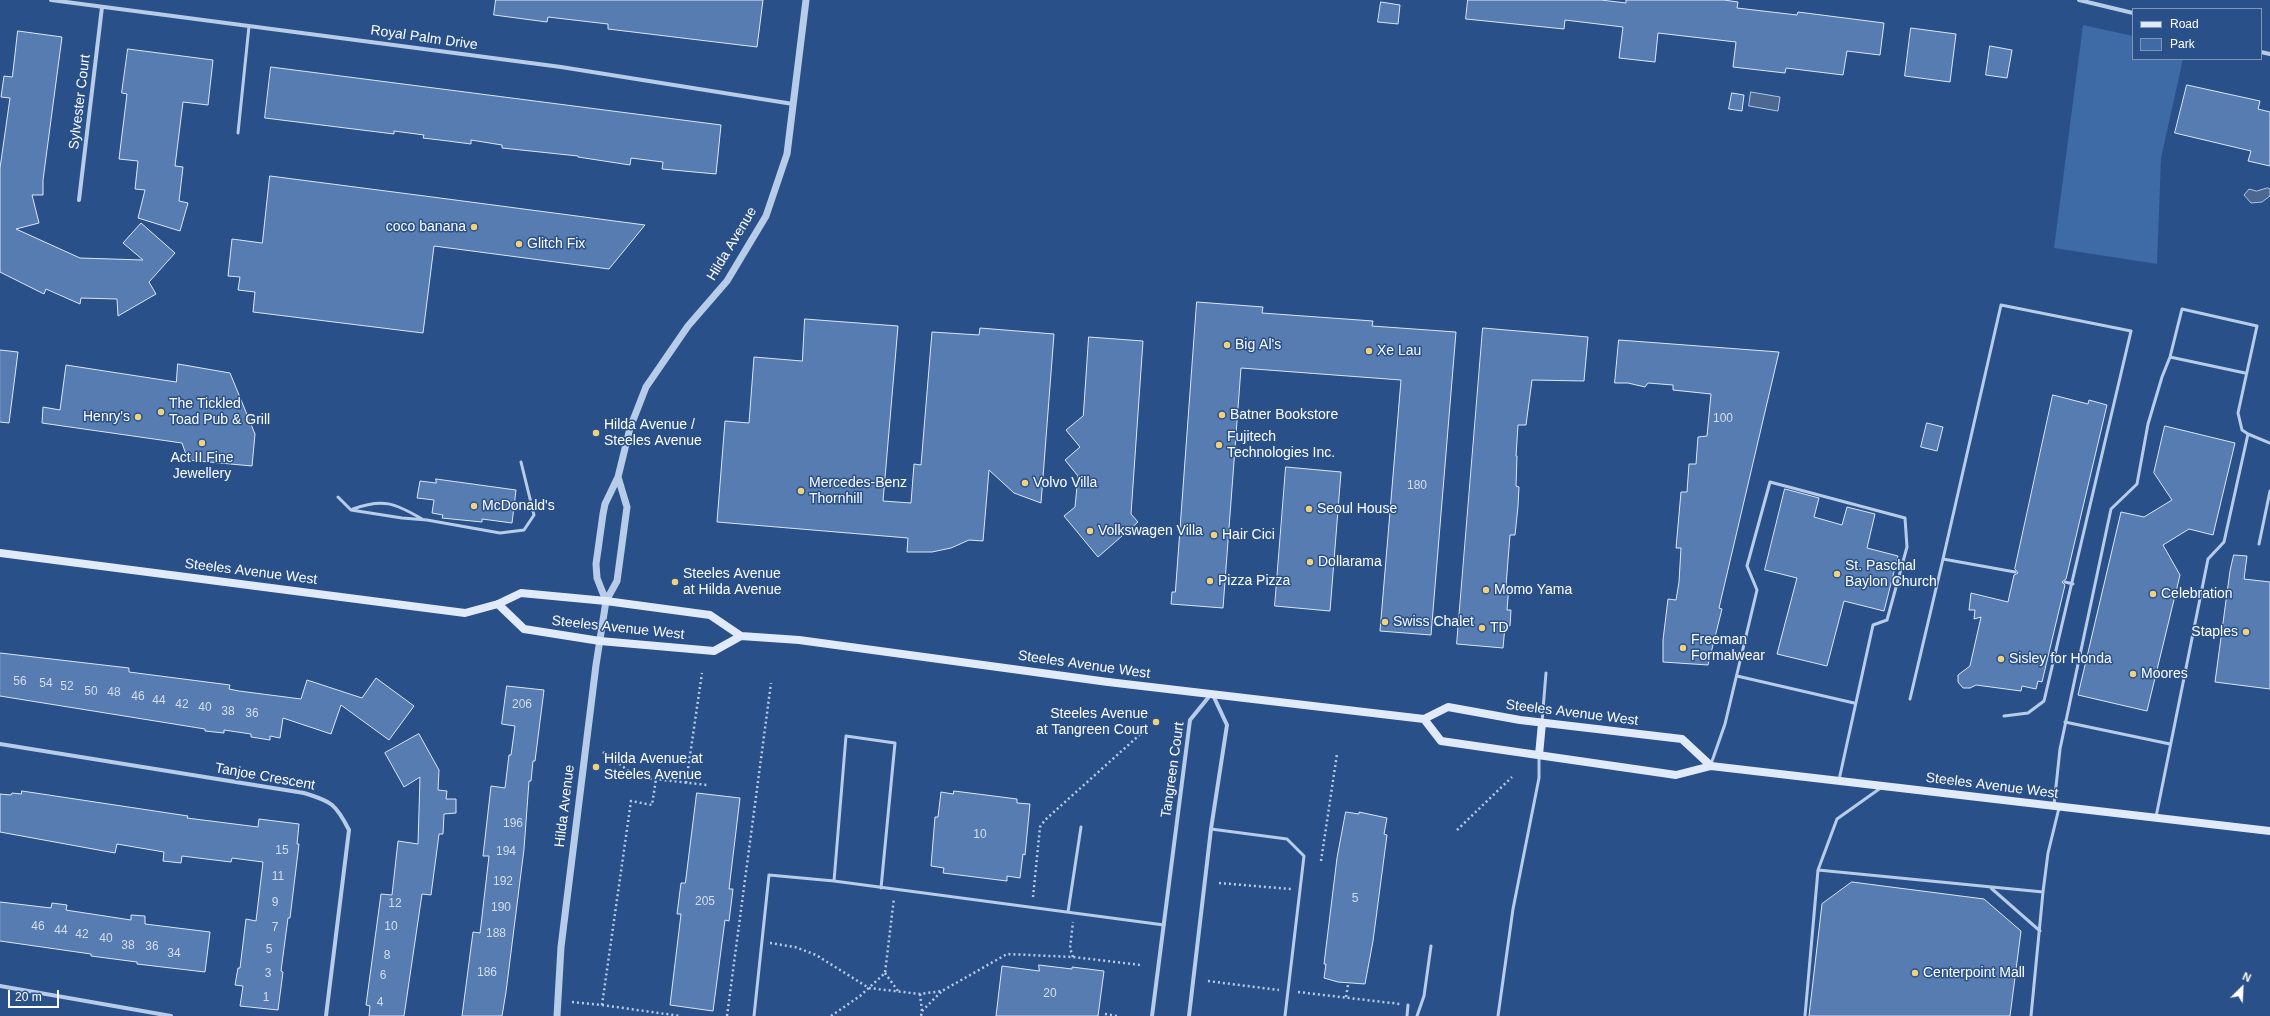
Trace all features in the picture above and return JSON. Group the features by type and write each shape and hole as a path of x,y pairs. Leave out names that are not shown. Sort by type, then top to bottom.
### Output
{"main road":[{"name":"Steeles Avenue West","path":"0,552 465,612 498,604 521,593 606,601 710,615 741,636 798,640 1108,682 1424,719 1448,707 1542,724 1682,739 1711,766"},
{"name":"Steeles Avenue West","path":"498,604 524,630 600,641 714,651 741,636"},
{"name":"Steeles Avenue West","path":"1424,719 1441,741 1676,775 1711,766 1885,785 2270,832"},
{"path":"1539,755 1542,724"}],"street":[{"name":"Royal Palm Drive","path":"51,0 561,68 793,104"},
{"name":"Hilda Avenue","path":"606,601 597,578 596,564 605,504 618,477 630,428 646,387 688,326 727,280 766,216 787,154 806,0"},
{"path":"2079,0 2107,5 2132,13"},
{"path":"2107,5 2108,0"},
{"name":"Sylvester Court","path":"79,200 102,7"},
{"name":"Hilda Avenue","path":"556,1016 562,939 600,641 606,601 617,581 627,507 618,477"},
{"path":"1189,1016 1211,828 1227,725 1212,693"},
{"name":"Tangreen Court","path":"1152,1016 1190,720 1212,693"},
{"name":"Tanjoe Crescent","path":"0,744 304,793 327,800 342,816 348,830 326,1016"},
{"path":"0,986 171,1016"}],"lane":[{"path":"238,133 249,26"},
{"path":"1910,699 2001,305 2131,331 2044,701 2028,713 2004,716"},
{"path":"2031,1016 2043,892 2056,807 2060,749 2065,722 2111,509 2137,484 2148,424 2162,377 2170,357 2182,309 2257,326 2245,373 2238,413 2242,430 2270,443"},
{"path":"2170,357 2245,373"},
{"path":"2156,818 2208,559 2224,542 2248,434"},
{"path":"338,497 351,510 402,518 423,519 500,533 524,530 534,515 521,462"},
{"path":"1711,766 1725,724 1757,590 1747,566 1770,482 1905,518 1907,547 1887,620 1873,625 1854,703 1839,780"},
{"path":"2259,544 2270,491"},
{"path":"351,510 372,502 401,506 423,519"},
{"path":"1943,559 2015,572"},
{"path":"2065,582 2072,584"},
{"path":"1542,724 1546,673"},
{"path":"1737,676 1854,703"},
{"path":"2065,722 2170,744"},
{"path":"834,881 846,736 896,742 881,888"},
{"path":"1498,1016 1513,910 1539,778 1539,755"},
{"path":"1805,1016 1818,870 1837,819 1885,785"},
{"path":"1068,912 1081,826"},
{"path":"1211,828 1287,839 1304,856 1285,1016"},
{"path":"1818,870 2043,892"},
{"path":"754,1016 769,875 834,881 1164,925"},
{"path":"1991,888 2040,931"},
{"path":"1417,1016 1424,996 1431,946"},
{"path":"1407,1016 1408,1005"}],"path":[{"path":"686,783 702,673"},
{"path":"727,1016 771,683"},
{"path":"1032,908 1040,827 1045,820 1145,730"},
{"path":"602,752 637,777 706,785"},
{"path":"1321,861 1336,754"},
{"path":"1457,830 1512,777"},
{"path":"602,1005 631,801 652,805 656,779"},
{"path":"1219,883 1299,890"},
{"path":"831,1016 869,988 885,973 895,889"},
{"path":"1073,957 1070,948 1074,913"},
{"path":"762,941 795,947 816,955 869,988 920,994 942,991"},
{"path":"922,1011 942,991 1007,954 1073,957 1141,965"},
{"path":"885,973 899,992"},
{"path":"1208,981 1408,1005"},
{"path":"1346,997 1348,985"},
{"path":"920,994 922,1011 921,1016"},
{"path":"572,1002 680,1016"},
{"path":"1105,1014 1117,1016"}],"green space":[{"path":"2083,25 2132,36 2132,60 2183,60 2161,158 2157,264 2054,248"}],"shaded area":[{"path":"1751,92 1780,97 1778,111 1749,106"},
{"path":"2268,188 2270,189 2270,196 2262,202 2251,203 2244,195 2249,189 2256,191"}],"building":[{"path":"496,0 763,0 757,47 608,29 608,24 548,17 547,22 494,15"},
{"path":"1468,0 1601,0 1626,3 1626,0 1724,0 1738,2 1737,8 1797,15 1798,12 1884,23 1880,55 1847,51 1843,75 1786,68 1785,73 1733,67 1736,42 1658,33 1655,62 1619,58 1623,27 1565,20 1564,29 1466,19"},
{"path":"1381,2 1400,5 1398,24 1378,22"},
{"path":"1911,28 1956,34 1950,82 1905,76"},
{"path":"18,31 62,37 43,180 43,195 32,195 39,223 16,229 80,258 143,260 123,243 141,223 175,253 149,282 156,294 118,316 117,299 81,298 80,304 46,289 44,294 0,272 0,168 10,98 1,97 4,76 12,77"},
{"path":"1990,46 2012,50 2007,78 1986,75"},
{"path":"128,49 213,60 208,105 183,102 175,166 183,167 179,201 188,203 180,231 138,218 145,190 135,189 138,161 119,159 127,94 122,93"},
{"path":"271,67 721,125 716,174 662,169 663,162 631,158 630,165 578,156 502,148 502,145 471,140 471,144 423,138 424,135 394,131 394,134 265,118"},
{"path":"2187,85 2260,101 2258,109 2270,112 2270,166 2248,161 2251,151 2175,133"},
{"path":"1732,93 1744,95 1742,111 1729,109"},
{"path":"270,176 645,225 609,269 434,246 423,333 253,312 255,292 238,290 240,277 228,276 232,239 262,243"},
{"path":"1197,302 1263,307 1262,313 1373,321 1372,326 1456,332 1431,635 1380,631 1401,380 1241,368 1223,608 1171,604 1172,592 1175,592"},
{"path":"805,319 898,326 883,501 911,503 914,464 921,465 932,332 979,335 980,328 1054,334 1041,503 1014,493 989,470 983,541 969,540 951,548 932,552 907,552 908,538 717,522 725,421 749,423 754,357 802,361"},
{"path":"1483,328 1588,337 1584,381 1532,380 1526,425 1518,425 1516,486 1519,487 1518,506 1515,535 1510,535 1506,586 1509,586 1507,610 1511,610 1510,626 1505,626 1503,648 1457,644"},
{"path":"1089,337 1143,341 1131,514 1138,522 1098,557 1064,516 1075,507 1078,476 1065,460 1080,447 1066,430 1083,416"},
{"path":"1619,340 1779,352 1719,608 1722,609 1708,665 1663,662 1663,640 1668,599 1676,600 1679,582 1681,548 1676,548 1681,492 1687,492 1689,464 1696,464 1698,437 1707,436 1711,394 1673,390 1673,385 1648,383 1645,387 1628,383 1615,383"},
{"path":"0,350 18,352 9,423 0,422"},
{"path":"178,364 230,373 255,434 252,466 188,460 182,443 42,423 43,407 60,410 66,365 176,382"},
{"path":"2053,395 2088,404 2089,400 2107,405 2066,579 2062,582 2065,585 2042,682 2038,681 2036,689 2022,686 2021,691 1976,685 1970,688 1963,688 1958,682 1958,675 1970,666 1981,617 1974,619 1975,610 1969,610 1971,593 2008,602 2014,575 2018,573 2015,569"},
{"path":"1927,423 1943,427 1937,451 1921,447"},
{"path":"2165,426 2235,443 2213,535 2189,529 2163,545 2180,575 2147,711 2078,695 2121,512 2144,517 2172,500 2154,473"},
{"path":"1286,467 1341,472 1330,611 1275,606"},
{"name":"McDonald's","path":"436,479 516,490 512,523 482,519 482,522 442,518 443,515 432,513 434,500 417,498 420,481 436,483"},
{"name":"St. Paschal Baylon Church","path":"1785,489 1819,498 1814,517 1842,525 1847,507 1875,514 1867,548 1898,556 1884,611 1844,601 1827,666 1777,654 1797,578 1765,570"},
{"name":"Staples","path":"2234,555 2247,556 2244,579 2270,582 2270,689 2215,682 2230,571"},
{"path":"0,653 129,668 129,672 230,685 229,689 239,691 301,699 307,680 362,698 376,678 414,706 389,740 341,705 331,734 283,718 280,738 270,736 270,740 251,737 251,734 224,730 224,733 205,731 205,729 0,696"},
{"path":"507,686 544,690 535,761 533,761 531,781 529,781 524,849 506,992 502,1016 462,1016 473,932 480,933 489,856 483,856 491,786 505,788 509,755 511,755 515,726 502,724"},
{"path":"419,734 439,770 438,790 447,791 446,799 456,799 456,813 444,814 443,834 439,834 431,895 422,894 404,1016 369,1016 370,1006 366,1005 381,894 392,895 398,841 418,844 420,777 404,787 385,753"},
{"path":"22,791 188,816 187,818 258,827 259,819 299,824 297,844 299,844 290,918 288,918 281,971 283,972 278,1010 240,1006 243,986 235,985 238,968 240,968 246,919 256,921 263,862 232,858 231,862 182,856 181,863 163,861 164,852 117,844 115,853 0,832 0,794 21,794"},
{"path":"954,791 1017,799 1017,803 1030,804 1025,855 1023,854 1020,878 1007,876 1007,881 943,873 944,868 931,866 935,817 938,817 941,792 953,794"},
{"path":"697,793 740,798 729,889 733,889 729,921 725,920 713,1011 670,1005 681,914 677,914 681,883 685,883"},
{"path":"1346,812 1359,814 1359,812 1387,818 1384,834 1387,835 1373,941 1365,984 1338,982 1324,978 1326,964 1324,964 1337,858"},
{"name":"Centerpoint Mall","path":"1852,882 1984,899 2021,931 2010,1016 1809,1016 1822,904"},
{"path":"0,902 51,908 52,903 67,905 66,910 131,920 131,915 145,916 145,924 210,932 205,972 137,964 137,962 91,956 91,954 0,941"},
{"path":"1039,965 1104,971 1098,1016 996,1016 1002,966 1039,971"}],"place":[{"name":"coco banana","path":"474,227"},
{"name":"Glitch Fix","path":"519,244"},
{"name":"Big Al's","path":"1227,345"},
{"name":"Xe Lau","path":"1369,351"},
{"name":"The Tickled Toad Pub & Grill","path":"161,412"},
{"name":"Batner Bookstore","path":"1222,415"},
{"name":"Henry's","path":"138,417"},
{"name":"Hilda Avenue / Steeles Avenue","path":"596,433"},
{"name":"Act II Fine Jewellery","path":"202,443"},
{"name":"Fujitech Technologies Inc.","path":"1219,445"},
{"name":"Volvo Villa","path":"1025,483"},
{"name":"Mercedes-Benz Thornhill","path":"801,491"},
{"name":"McDonald's","path":"474,506"},
{"name":"Seoul House","path":"1309,509"},
{"name":"Volkswagen Villa","path":"1090,531"},
{"name":"Hair Cici","path":"1214,535"},
{"name":"Dollarama","path":"1310,562"},
{"name":"St. Paschal Baylon Church","path":"1837,574"},
{"name":"Pizza Pizza","path":"1210,581"},
{"name":"Steeles Avenue at Hilda Avenue","path":"675,582"},
{"name":"Momo Yama","path":"1486,590"},
{"name":"Celebration","path":"2153,594"},
{"name":"Swiss Chalet","path":"1385,622"},
{"name":"TD","path":"1482,628"},
{"name":"Staples","path":"2246,632"},
{"name":"Freeman Formalwear","path":"1683,648"},
{"name":"Sisley for Honda","path":"2001,659"},
{"name":"Moores","path":"2133,674"},
{"name":"Steeles Avenue at Tangreen Court","path":"1156,722"},
{"name":"Hilda Avenue at Steeles Avenue","path":"596,767"},
{"name":"Centerpoint Mall","path":"1915,973"}]}
